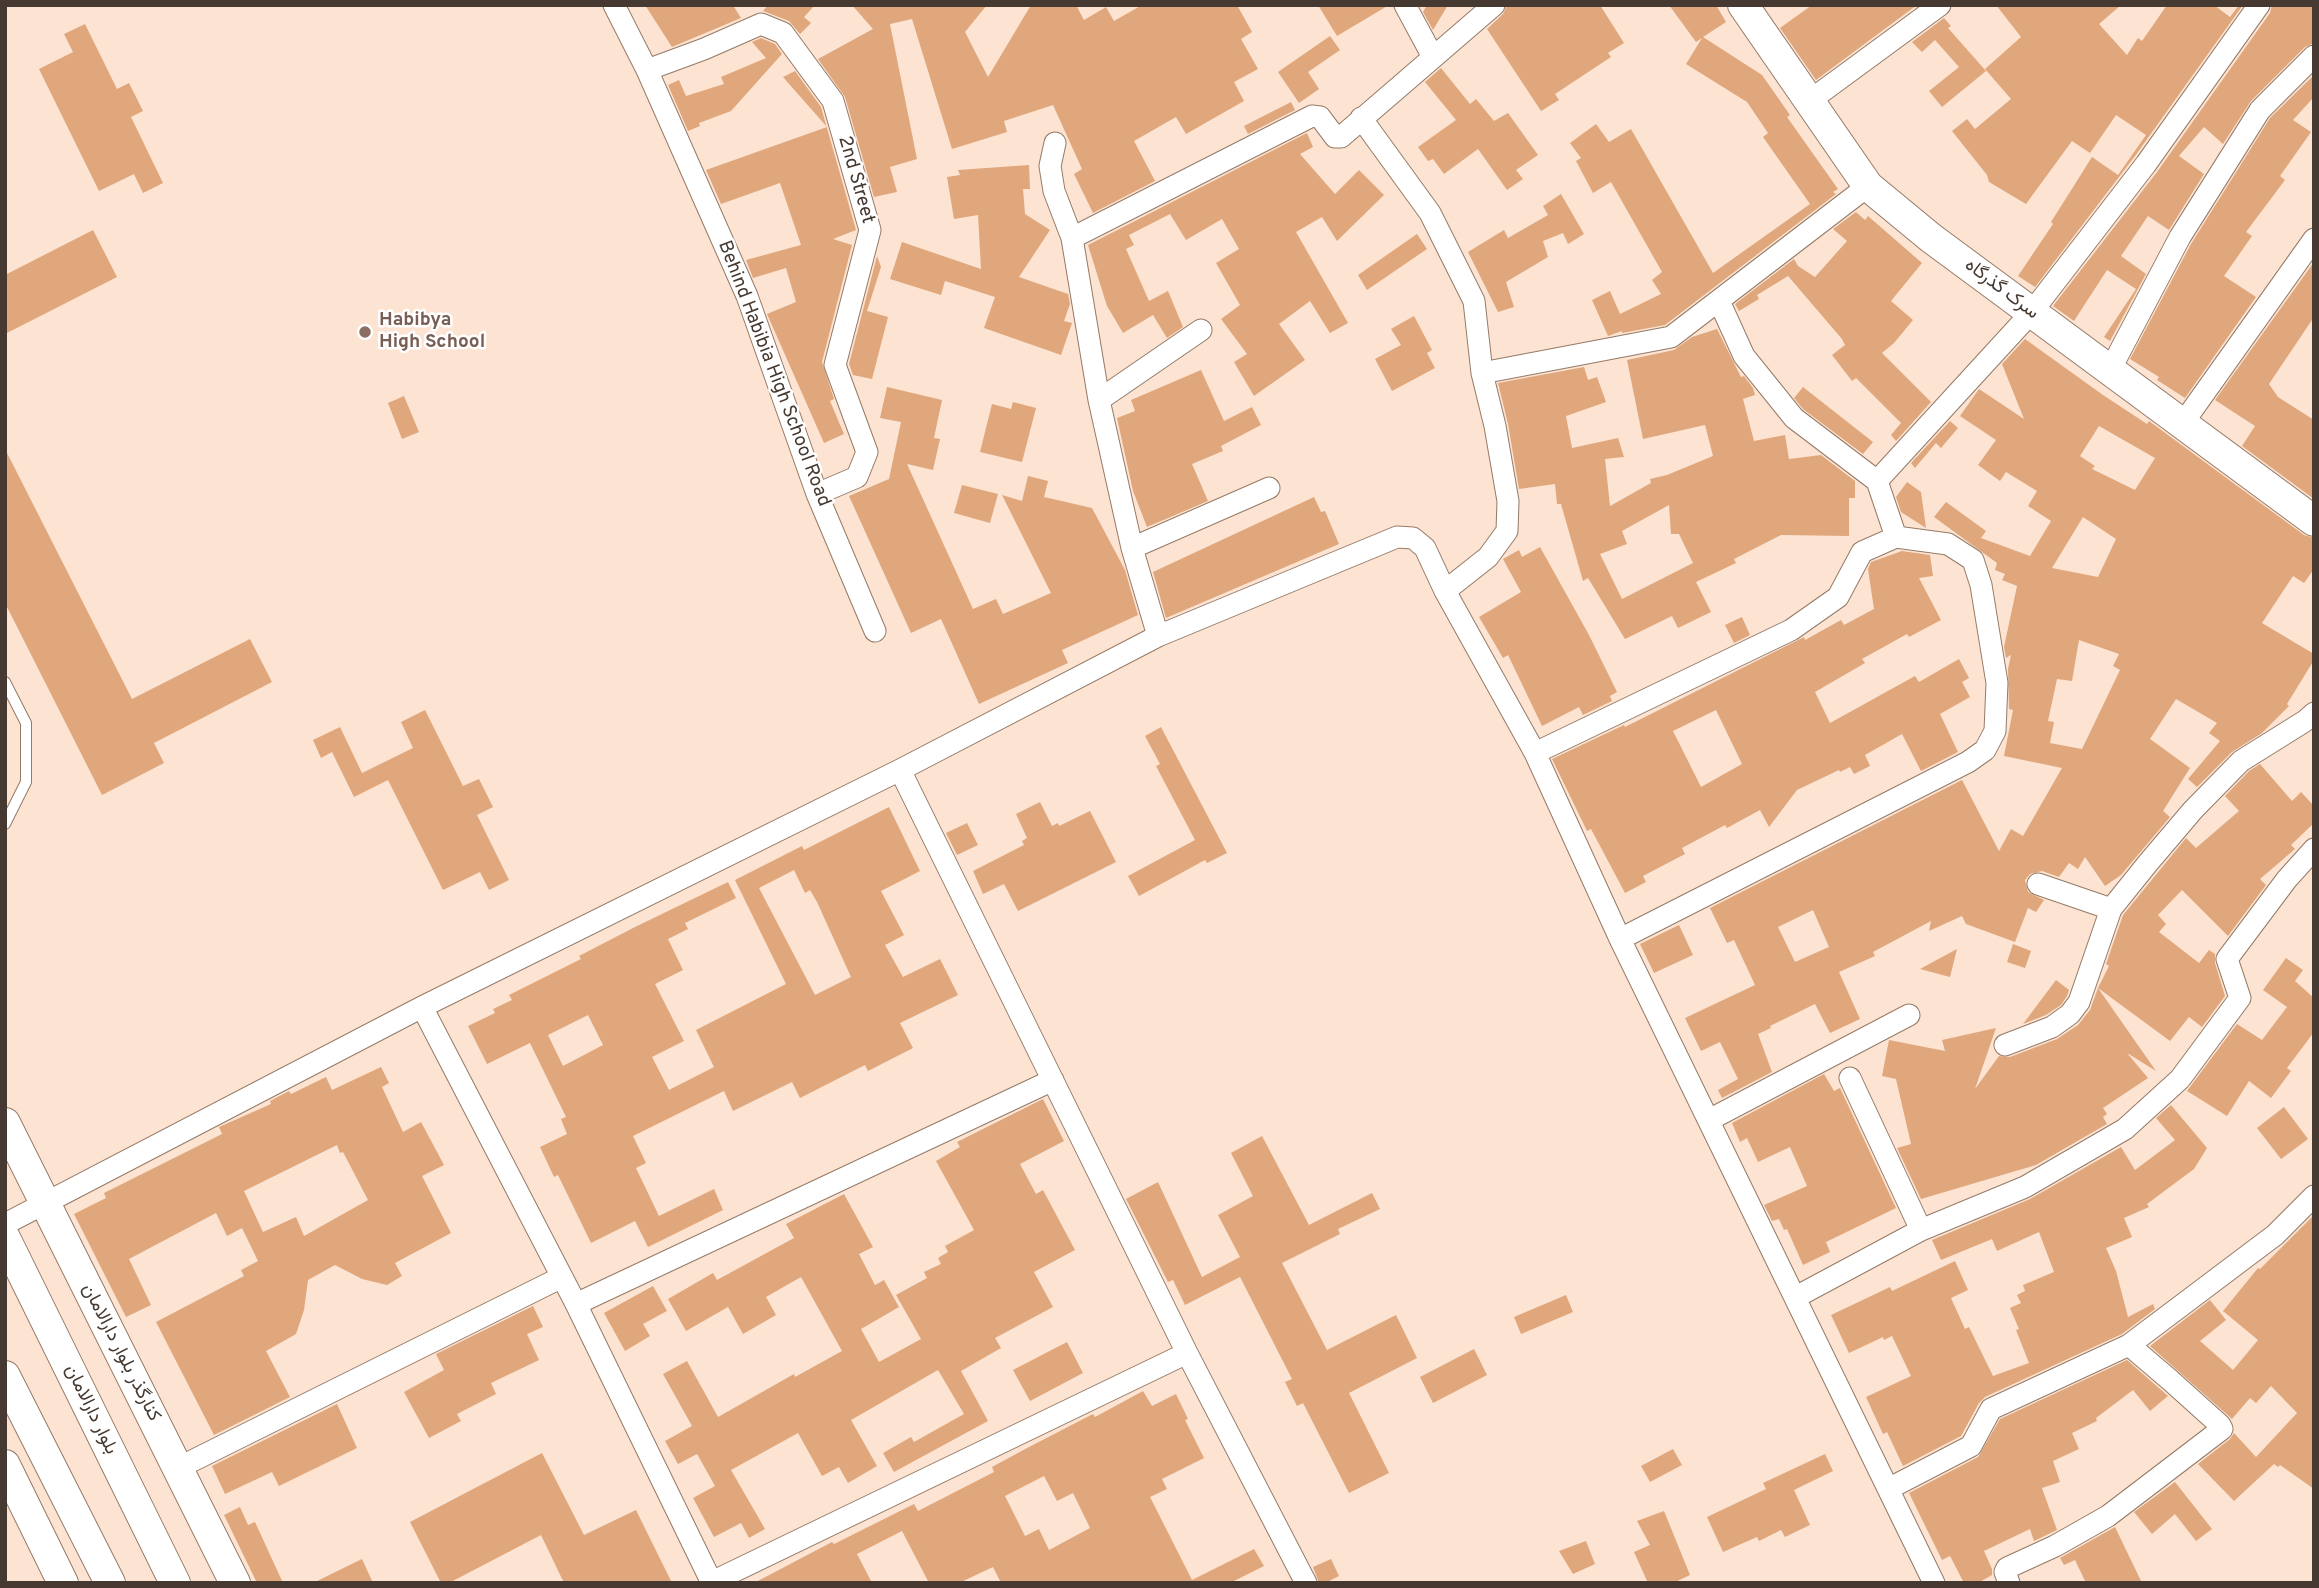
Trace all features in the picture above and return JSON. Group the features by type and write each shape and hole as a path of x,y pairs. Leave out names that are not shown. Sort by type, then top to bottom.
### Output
{"street":[{"name":"Behind Habibia High School Road","path":"614,5 647,70 747,296 817,494 875,631"},
{"path":"1405,5 1433,57"},
{"path":"1072,238 1312,116 1320,117 1338,139 1494,5"},
{"name":"سرک گذرگاه","path":"1743,5 1868,186 1931,238 2314,521"},
{"path":"1808,102 1940,5"},
{"path":"1877,481 2032,313 2146,164 2259,5"},
{"name":"2nd Street","path":"647,70 761,24 783,33 833,101 870,230 835,365 867,452 857,477 817,494"},
{"path":"2110,370 2180,237 2260,110 2314,56"},
{"path":"1361,118 1430,214 1474,301 1482,373 1495,426 1508,501 1507,531 1489,557 1445,591"},
{"path":"1055,143 1050,166 1054,191 1072,238 1099,400 1132,548 1158,636"},
{"path":"1482,373 1671,337 1868,186"},
{"path":"2183,423 2314,239"},
{"path":"1719,300 1744,356 1794,418 1877,481 1896,537"},
{"path":"1099,400 1201,330"},
{"path":"1132,548 1269,488"},
{"path":"5,1224 422,1007 900,770 1158,636 1397,537 1413,538 1425,548 1445,591 1535,753 1620,939 1934,1583"},
{"path":"1535,753 1791,631 1838,597 1862,552 1896,537 1948,544 1973,560 1982,585 1997,683 1995,731 1985,750 1968,762 1620,939"},
{"path":"2005,1045 2052,1027 2070,1014 2079,1002 2111,909 2193,810 2241,761 2311,721"},
{"path":"900,770 1187,1353 1306,1583"},
{"path":"1796,1297 1922,1230 2025,1187 2125,1129 2180,1079 2240,998 2227,959 2287,878 2314,849"},
{"path":"2038,884 2111,909"},
{"path":"422,1007 576,1304 712,1583 1187,1353"},
{"path":"1709,1120 1909,1015"},
{"path":"1850,1078 1922,1230"},
{"path":"576,1304 1053,1080"},
{"name":"کنارگذر بلوار دارالامان","path":"5,1123 235,1583"},
{"path":"1890,1488 1971,1446 1991,1409 2129,1345 2275,1235 2314,1196"},
{"name":"بلوار دارالامان","path":"5,1238 175,1583"},
{"path":"178,1468 562,1277"},
{"path":"2009,1583 2005,1572 2007,1568 2055,1546 2108,1516 2222,1429 2129,1345"},
{"path":"5,1376 110,1583"},
{"path":"5,1465 63,1583"}],"lane":[{"path":"5,682 26,723 26,782 5,824"}],"building":[{"path":"645,5 733,5 741,18 672,47"},
{"path":"768,5 815,5 804,17 811,23 800,34 789,21 763,11"},
{"path":"852,5 987,5 965,32 988,77 1031,5 1076,5 1084,20 1106,7 1114,21 1142,5 1237,5 1252,32 1241,39 1258,69 1234,82 1244,101 1186,134 1176,117 1134,141 1155,181 1093,213 1074,174 1082,169 1053,105 1004,121 1007,132 952,149 912,19 890,24 917,159 890,167 897,192 874,197 845,97 818,59 873,29"},
{"path":"1318,5 1389,5 1337,36"},
{"path":"1427,5 1448,5 1433,30 1423,12"},
{"path":"1507,5 1600,5 1624,43 1608,53 1611,57 1555,94 1559,100 1541,111 1487,29 1503,14"},
{"path":"1669,5 1716,5 1726,22 1703,37 1762,75 1790,115 1787,117 1838,189 1833,192 1836,194 1665,325 1622,331 1608,336 1592,300 1610,291 1620,314 1661,294 1652,280 1662,272 1611,182 1593,193 1576,161 1581,158 1570,143 1596,124 1609,142 1631,129 1713,273 1810,204 1763,137 1768,133 1747,102 1686,64 1702,38 1696,42"},
{"path":"1812,5 1917,5 1816,80 1780,28"},
{"path":"1996,5 2121,5 2099,24 2127,55 2138,38 2142,41 2167,5 2214,5 2230,17 2239,5 2243,5 2135,156 2035,287 2018,276 2053,224 2051,222 2092,157 2118,175 2146,135 2116,115 2090,153 2072,141 2026,204 1989,182 1987,175 1952,131 1967,119 1975,129 2011,99 1985,69 2021,37"},
{"path":"2272,5 2314,5 2314,43 2305,47 2251,101 2223,144 2204,127 2179,156 2204,174 2169,230 2148,216 2121,256 2146,274 2110,341 2104,337 2136,289 2107,270 2074,321 2053,306 2157,172 2270,13"},
{"path":"1944,18 1951,26 1948,28 1986,71 1942,107 1929,91 1959,67 1935,40 1922,52 1912,42"},
{"path":"85,24 117,89 129,83 143,111 131,117 163,183 143,193 134,174 99,191 39,69 73,52 64,34"},
{"path":"1330,36 1340,50 1308,72 1319,89 1299,103 1278,72"},
{"path":"761,38 775,44 782,54 731,111 699,123 700,126 688,131 668,85 679,80 686,96 724,84 721,77 766,58 752,42"},
{"path":"1441,68 1470,104 1476,99 1494,121 1508,113 1538,155 1516,170 1523,179 1507,190 1478,149 1444,174 1433,159 1428,161 1418,147 1456,120 1425,82"},
{"path":"795,71 821,107 827,126 783,77"},
{"path":"2314,75 2314,97 2293,120 2311,132 2280,176 2285,180 2246,232 2252,236 2224,276 2256,297 2185,398 2130,359 2191,244 2270,118"},
{"path":"1291,102 1295,110 1248,134 1244,126"},
{"path":"827,127 856,230 833,239 852,245 822,362 834,399 830,401 844,434 824,443 767,314 796,302 786,268 753,278 746,260 801,245 780,183 721,204 706,170"},
{"path":"1307,133 1313,147 1300,154 1335,194 1359,170 1384,195 1337,241 1322,217 1296,232 1348,323 1330,333 1310,301 1279,324 1305,360 1254,396 1234,362 1247,354 1221,319 1240,305 1216,263 1239,249 1222,219 1186,240 1170,214 1129,235 1134,245 1126,249 1149,301 1168,291 1183,327 1167,338 1153,315 1123,333 1107,306 1088,245"},
{"path":"1029,165 1030,189 1023,189 1025,214 1050,230 1019,277 1068,294 1070,304 1064,321 1072,323 1061,355 984,328 995,297 945,281 941,295 890,279 902,242 981,269 978,215 954,219 947,177 960,175 958,170"},
{"path":"1561,194 1584,234 1568,244 1563,233 1543,241 1548,257 1506,282 1514,307 1498,312 1468,252 1504,230 1508,238 1548,215 1543,206"},
{"path":"1856,212 1865,220 1868,216 1922,263 1891,301 1913,320 1882,353 1931,402 1896,441 1891,435 1901,423 1856,378 1852,381 1832,355 1845,345 1842,339 1788,276 1757,295 1759,299 1739,311 1735,304 1794,259 1798,266 1815,277 1847,241 1833,229"},
{"path":"93,230 117,277 5,334 5,275"},
{"path":"1417,234 1427,249 1367,290 1358,275"},
{"path":"877,256 881,267 867,311 888,317 872,379 853,375 849,364"},
{"path":"2314,262 2314,317 2269,384 2278,397 2314,420 2314,499 2242,446 2255,426 2215,400"},
{"path":"1414,316 1432,350 1427,353 1435,368 1392,391 1375,359 1401,345 1391,329"},
{"path":"1717,329 1741,377 1744,376 1753,388 1755,395 1743,399 1754,441 1785,435 1789,459 1821,455 1855,481 1855,498 1849,498 1849,536 1781,535 1734,559 1736,563 1696,582 1711,612 1678,628 1672,616 1625,639 1588,578 1583,581 1561,504 1557,504 1555,484 1519,489 1498,383 1584,367 1588,380 1597,377 1606,402 1566,416 1572,448 1618,438 1624,457 1605,459 1610,506 1651,483 1650,479 1713,456 1705,425 1643,439 1627,360 1674,350 1692,337","holes":["1669,505 1671,534 1679,534 1693,563 1622,599 1600,554 1627,544 1622,531"]},
{"path":"2025,339 2103,395 2147,424 2149,421 2304,535 2314,538 2314,569 2304,583 2293,576 2262,623 2314,654 2314,660 2287,704 2289,706 2262,733 2232,752 2197,787 2188,779 2220,741 2209,733 2217,723 2176,699 2150,739 2190,768 2163,811 2170,817 2121,875 2105,886 2085,857 2078,869 2069,863 2059,877 2042,871 2030,874 2025,880 2028,892 2044,900 2036,912 2028,908 2015,942 1966,924 1962,916 1929,931 1931,921 1873,952 1875,956 1839,972 1860,1019 1830,1033 1815,1004 1770,1026 1771,1028 1758,1034 1772,1072 1722,1098 1718,1090 1738,1079 1720,1042 1701,1051 1685,1018 1755,985 1734,940 1727,943 1710,908 1962,780 1999,851 2011,829 2023,836 2062,768 2004,756 2013,710 2009,709 2008,669 2011,655 2006,658 2004,647 2017,586 2002,580 2005,574 1995,570 1997,563 1934,517 1946,502 1986,531 1981,538 2030,556 2051,521 2028,506 2037,491 2006,472 2000,481 1978,465 1996,440 1960,416 1979,389 2024,419 2002,364","holes":["2099,426 2155,458 2135,490 2092,469 2095,466 2080,456","2083,517 2116,539 2098,577 2052,568","2079,640 2119,654 2113,666 2120,670 2082,749 2050,743 2054,722 2048,721 2057,679 2072,681","1813,910 1829,947 1795,962 1778,927"]},
{"path":"1201,370 1224,421 1252,407 1261,425 1221,446 1223,451 1192,464 1208,501 1147,527 1133,491 1117,418 1135,411 1131,400"},
{"path":"887,387 942,400 934,438 940,439 933,470 907,464 973,609 996,599 1003,614 1051,593 1002,495 1022,501 1028,476 1048,481 1044,497 1092,508 1125,570 1138,615 1062,650 1068,663 979,704 941,619 911,633 849,496 889,479 901,422 880,418"},
{"path":"1803,387 1873,442 1863,454 1803,409 1794,398"},
{"path":"404,396 419,432 402,439 388,403"},
{"path":"1013,402 1036,408 1022,462 980,452 992,404 1011,409"},
{"path":"1950,421 1958,428 1941,448 1936,443 1915,468 1911,463"},
{"path":"5,449 132,699 250,639 272,682 154,743 164,763 102,795 5,603"},
{"path":"1907,482 1921,492 1926,528 1901,512 1896,497"},
{"path":"962,485 998,494 990,523 954,513"},
{"path":"1314,497 1321,512 1325,511 1339,544 1166,618 1153,572"},
{"path":"1540,547 1617,692 1610,696 1612,701 1583,715 1579,707 1542,726 1508,655 1503,658 1479,617 1521,592 1503,559 1519,550 1522,557"},
{"path":"1902,551 1930,555 1933,576 1919,578 1941,620 1909,637 1907,634 1862,659 1865,663 1815,692 1830,723 1915,676 1919,682 1959,659 1969,678 1962,682 1970,697 1940,714 1958,752 1921,771 1902,734 1865,755 1870,766 1854,774 1850,767 1840,772 1839,770 1797,790 1769,827 1760,810 1727,828 1725,825 1682,848 1685,854 1643,876 1646,882 1625,893 1591,829 1587,831 1552,759 1624,725 1625,727 1804,637 1805,640 1841,620 1844,625 1874,609 1868,569 1871,562","holes":["1716,710 1742,764 1701,787 1673,731"]},
{"path":"1742,617 1750,635 1734,643 1725,625"},
{"path":"425,710 463,786 479,779 493,807 477,815 509,880 489,890 480,872 443,890 388,780 354,797 332,752 321,758 313,740 340,727 362,773 413,748 401,722"},
{"path":"1161,727 1227,853 1207,863 1205,860 1139,896 1128,876 1195,840 1156,766 1160,764 1145,736"},
{"path":"2260,764 2292,801 2301,792 2314,806 2314,823 2291,845 2295,849 2260,879 2266,885 2228,936 2182,890 2158,915 2166,924 2159,932 2199,963 2209,950 2215,954 2225,996 2202,1027 2189,1017 2170,1041 2098,988 2109,966 2106,964 2123,915 2186,838 2196,848 2239,811 2225,796 2249,771"},
{"path":"1040,802 1052,826 1058,823 1059,826 1090,811 1116,862 1018,911 1004,884 983,894 973,871 1024,845 1022,841 1027,838 1016,814"},
{"path":"889,807 920,871 881,891 904,935 885,945 903,977 940,959 958,995 900,1023 913,1048 868,1071 865,1065 800,1098 792,1082 733,1111 724,1091 633,1136 646,1163 636,1168 659,1216 714,1189 723,1210 648,1247 635,1221 591,1243 558,1175 554,1177 540,1147 567,1134 561,1119 566,1117 530,1043 487,1064 468,1026 495,1013 493,1009 512,1000 509,995 581,959 579,956 728,882 736,898 685,923 688,929 668,939 683,970 655,984 684,1041 652,1057 669,1090 714,1067 696,1030 786,984 735,880 802,846 804,850","holes":["794,870 805,893 810,890 817,902 851,977 815,995 759,888","588,1015 603,1045 563,1066 548,1035"]},
{"path":"967,823 978,845 957,855 946,833"},
{"path":"1679,925 1693,955 1654,973 1640,944"},
{"path":"2013,944 2031,951 2025,968 2007,962"},
{"path":"1957,949 1950,977 1920,969"},
{"path":"2286,958 2303,970 2295,981 2314,998 2314,1032 2287,1068 2291,1071 2271,1098 2249,1081 2227,1116 2187,1091 2237,1024 2262,1040 2287,1007 2263,990"},
{"path":"2056,980 2069,990 2061,1005 2046,1015 2023,1024"},
{"path":"2098,988 2156,1071 2127,1053 2148,1078 2103,1108 2107,1114 2103,1117 2107,1124 2036,1165 1921,1199 1897,1148 1911,1144 1896,1079 1882,1076 1889,1040 1945,1051 1942,1040 1996,1028 1975,1089 1999,1056 2010,1057 2057,1039 2078,1025 2090,1010"},
{"path":"381,1067 389,1083 382,1087 403,1132 421,1122 444,1165 422,1176 451,1233 395,1263 402,1276 387,1285 362,1279 335,1265 308,1280 304,1310 296,1334 266,1351 290,1397 214,1435 156,1322 244,1276 241,1270 258,1261 242,1228 227,1236 216,1213 129,1259 151,1305 126,1317 74,1214 106,1198 104,1193 222,1134 219,1127 271,1104 270,1101 289,1091 291,1094 326,1077 332,1090","holes":["337,1145 340,1153 343,1152 368,1200 304,1236 296,1217 263,1232 244,1191"]},
{"path":"1824,1074 1834,1091 1840,1088 1896,1208 1826,1242 1830,1252 1803,1265 1787,1229 1784,1230 1779,1219 1772,1221 1764,1205 1807,1186 1790,1147 1758,1162 1747,1138 1740,1142 1732,1123"},
{"path":"1043,1099 1064,1141 1020,1164 1036,1194 1043,1190 1075,1250 1034,1272 1053,1307 995,1338 1001,1348 961,1371 988,1421 894,1472 883,1453 911,1437 914,1442 964,1414 938,1370 851,1420 877,1466 848,1483 839,1467 822,1476 798,1433 731,1470 765,1529 749,1538 741,1523 714,1537 693,1498 715,1486 697,1454 678,1464 665,1441 692,1426 663,1374 687,1361 718,1417 794,1374 795,1377 842,1351 801,1277 766,1297 776,1315 743,1334 728,1307 686,1331 668,1299 713,1273 717,1280 794,1238 786,1224 844,1194 873,1247 859,1254 875,1285 884,1280 899,1307 861,1329 879,1362 921,1339 896,1295 927,1278 924,1272 941,1264 938,1258 948,1252 945,1246 974,1230 936,1161 960,1147 957,1142"},
{"path":"2171,1105 2207,1148 2194,1169 2147,1204 2149,1207 2124,1218 2132,1237 2106,1248 2116,1271 2128,1317 2153,1304 2155,1309 2122,1334 1985,1397 1961,1436 1903,1466 1887,1432 1883,1434 1866,1397 1911,1376 1892,1336 1884,1340 1883,1337 1849,1353 1831,1315 1890,1287 1892,1291 1955,1261 1968,1290 1951,1298 1965,1329 1969,1327 1993,1376 2029,1363 2010,1308 2021,1303 2017,1295 2025,1291 2023,1285 2054,1272 2039,1232 1997,1251 1992,1239 1941,1260 1932,1240 2030,1199 2121,1147 2135,1170 2175,1140 2156,1118"},
{"path":"2284,1107 2308,1139 2281,1159 2257,1128"},
{"path":"1262,1136 1309,1225 1372,1193 1380,1209 1338,1229 1340,1234 1282,1263 1327,1350 1396,1315 1417,1358 1349,1393 1389,1473 1349,1493 1303,1403 1297,1406 1285,1382 1292,1379 1240,1277 1185,1305 1173,1280 1168,1282 1126,1199 1158,1182 1202,1277 1240,1257 1218,1215 1253,1196 1231,1153"},
{"path":"2314,1215 2314,1489 2280,1465 2278,1467 2274,1464 2234,1501 2198,1464 2234,1433 2256,1457 2297,1413 2271,1386 2256,1403 2250,1398 2232,1419 2150,1346 2210,1300 2226,1320 2200,1341 2233,1370 2258,1340 2223,1311 2258,1268 2260,1269"},
{"path":"653,1286 667,1311 643,1324 650,1336 625,1351 604,1313"},
{"path":"1566,1295 1573,1312 1521,1334 1514,1317"},
{"path":"533,1306 543,1327 527,1334 539,1360 491,1383 496,1394 457,1414 461,1421 429,1438 404,1392 444,1370 436,1354"},
{"path":"1067,1342 1083,1373 1030,1401 1013,1370"},
{"path":"1474,1349 1487,1375 1433,1403 1420,1377"},
{"path":"2127,1360 2168,1396 2150,1411 2133,1390 2096,1418 2097,1421 2072,1433 2079,1449 2053,1461 2060,1482 2042,1488 2057,1530 2034,1541 2030,1529 1984,1551 1992,1575 1978,1583 1964,1583 1950,1556 1942,1560 1909,1493 1978,1457 2000,1419"},
{"path":"1143,1391 1152,1406 1176,1394 1188,1419 1185,1420 1204,1458 1162,1479 1167,1489 1150,1497 1192,1580 1254,1549 1264,1566 1230,1583 1001,1583 993,1567 959,1583 929,1583 902,1531 857,1554 872,1583 754,1583 832,1542 834,1544 914,1504 918,1511 994,1472 992,1467 1029,1447 1093,1414 1095,1417","holes":["1044,1476 1057,1501 1073,1493 1090,1528 1049,1550 1039,1529 1025,1536 1005,1496"]},
{"path":"337,1404 357,1448 279,1486 272,1472 225,1494 212,1466"},
{"path":"1673,1449 1682,1465 1650,1482 1641,1466"},
{"path":"542,1453 584,1535 636,1510 672,1583 564,1583 541,1535 449,1583 441,1583 410,1522"},
{"path":"1825,1454 1833,1471 1794,1490 1810,1525 1785,1537 1781,1530 1759,1541 1757,1537 1723,1552 1707,1517 1766,1489 1763,1483"},
{"path":"2175,1482 2212,1529 2196,1541 2175,1514 2152,1534 2134,1512"},
{"path":"240,1507 248,1525 255,1522 283,1583 257,1583 224,1515"},
{"path":"1664,1511 1690,1575 1673,1583 1648,1583 1634,1552 1650,1545 1637,1521"},
{"path":"2115,1527 2142,1583 2086,1583 2075,1560 2064,1565 2060,1558"},
{"path":"1586,1541 1595,1564 1573,1574 1559,1551"},
{"path":"362,1559 373,1583 313,1583"},
{"path":"1331,1559 1339,1576 1319,1583 1313,1567"}],"place":[{"name":"Habibya High School","path":"365,332"}]}
